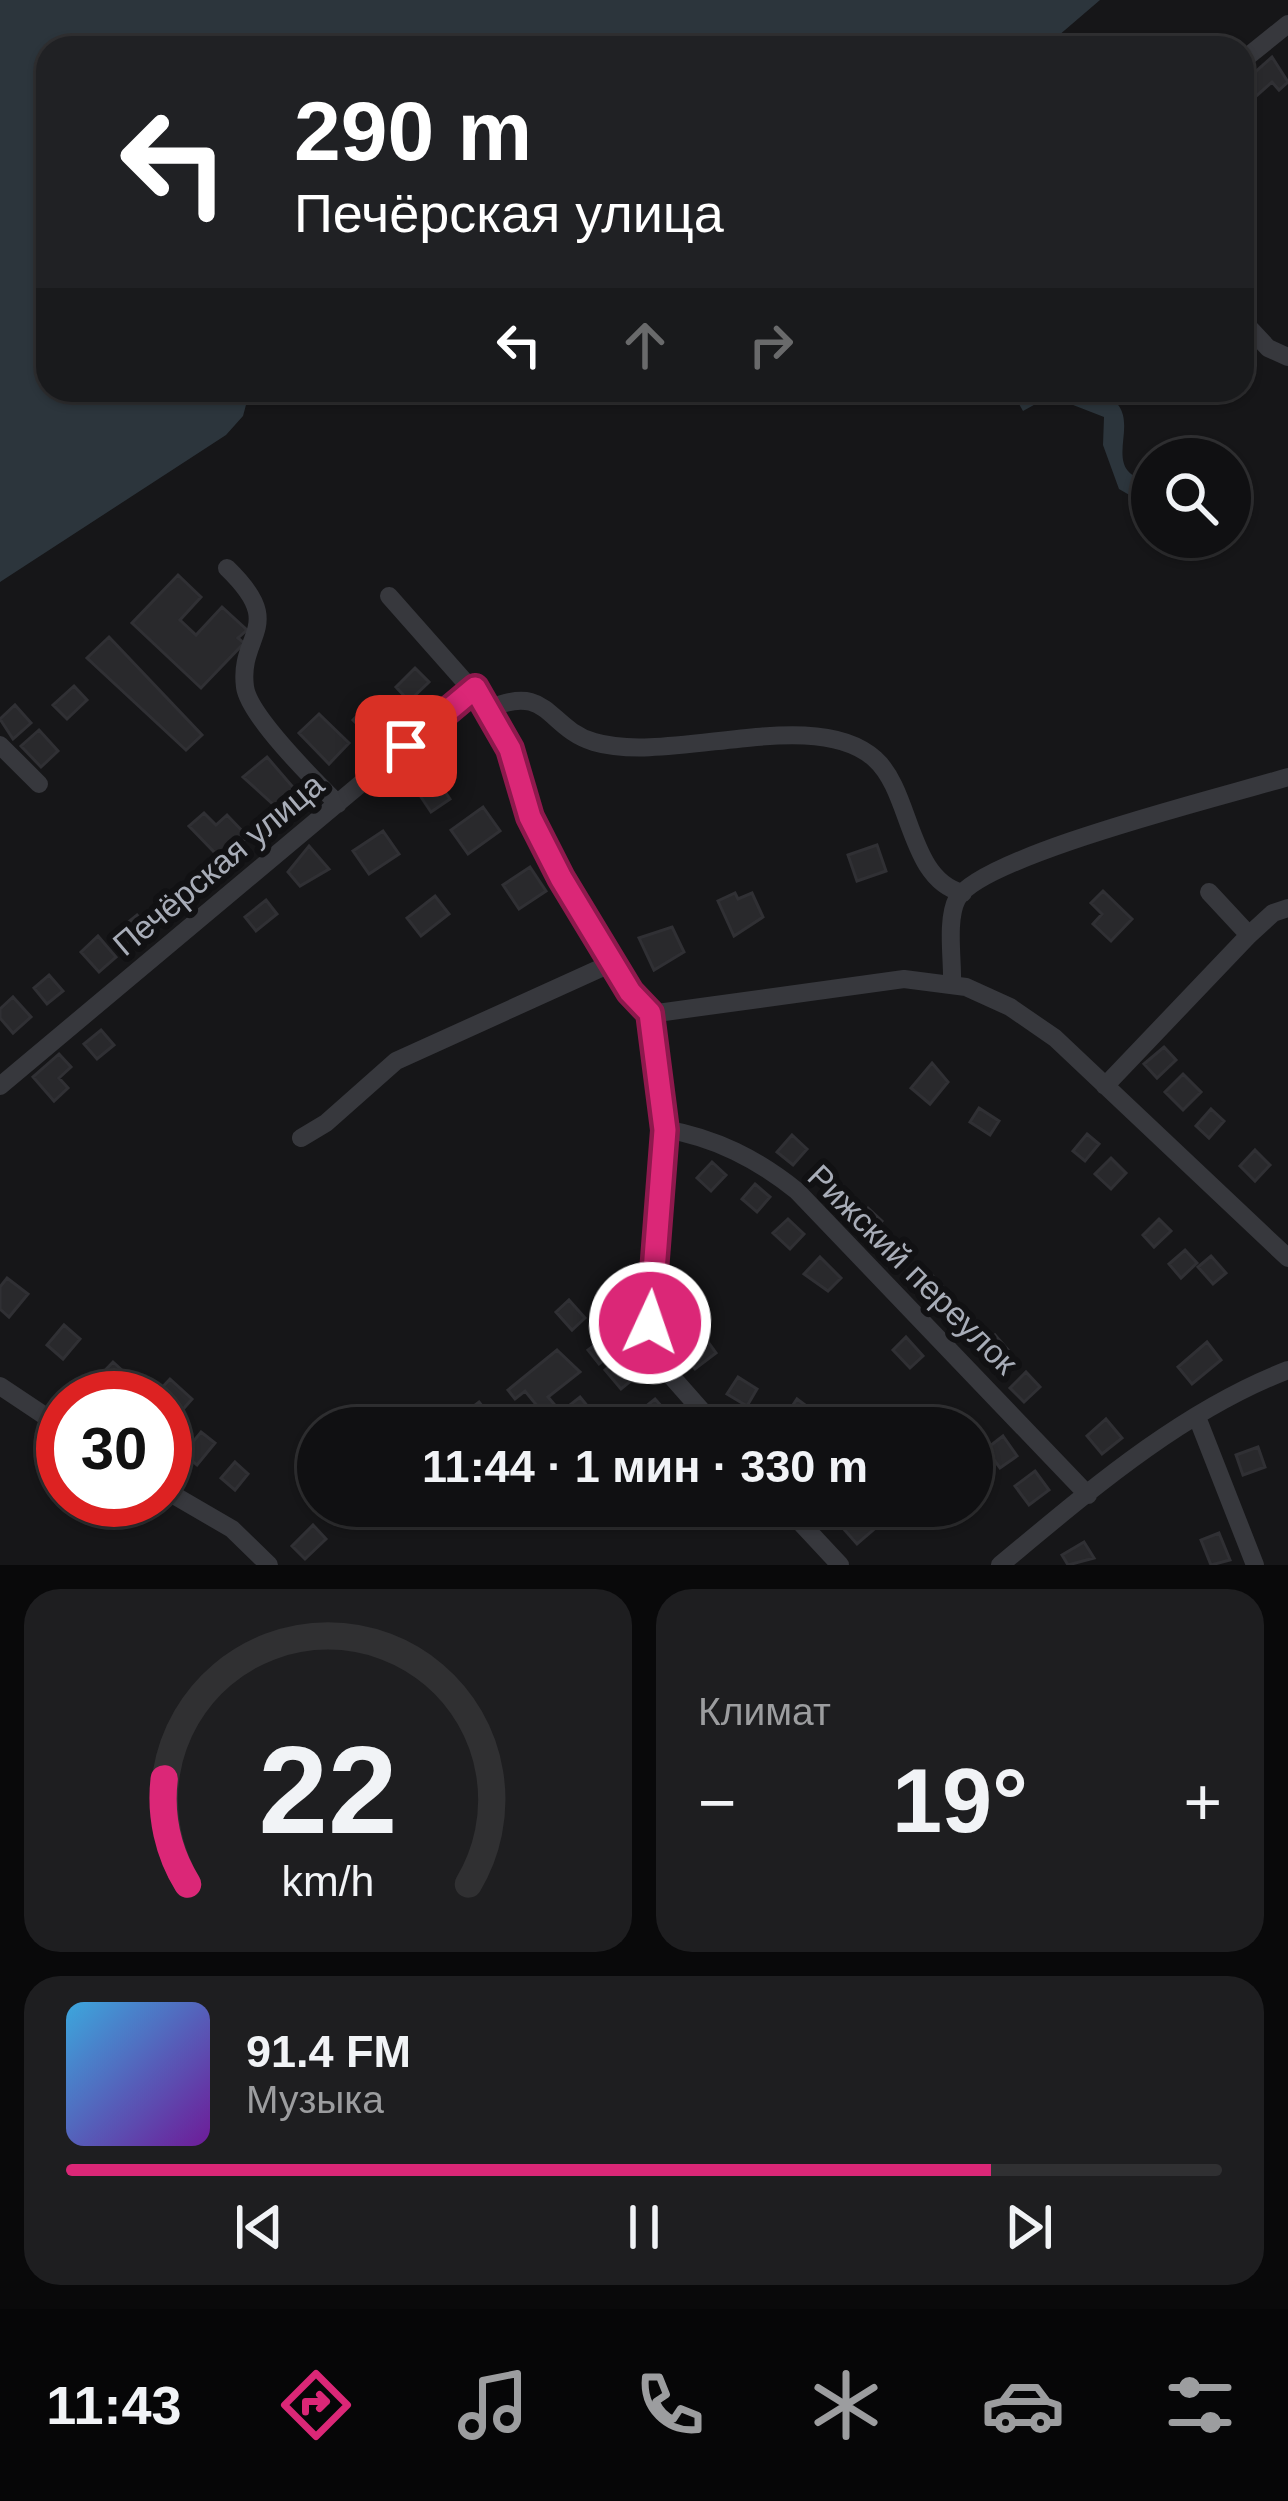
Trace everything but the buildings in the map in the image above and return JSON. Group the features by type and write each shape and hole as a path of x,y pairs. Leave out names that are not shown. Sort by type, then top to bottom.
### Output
{"street":[{"path":"1254,51 1288,24"},
{"path":"1254,333 1268,348 1288,357"},
{"path":"227,568 254,598 259,622 245,670 249,702 338,803"},
{"path":"389,596 489,709 510,749 542,843 613,963 650,1013 665,1130 651,1333 672,1377 698,1407"},
{"name":"Печёрская улица","path":"0,1086 475,688"},
{"path":"489,709 513,699 528,700 584,739 616,747 785,739 850,742 889,776 921,852 949,890 963,892 1069,837 1288,777"},
{"path":"0,745 39,784"},
{"path":"952,983 955,909 963,892"},
{"path":"1209,892 1249,935"},
{"path":"1105,1086 1249,935 1273,913 1288,908"},
{"path":"301,1138 410,1054 613,963"},
{"path":"650,1013 904,979 952,983 1035,1022 1288,1258"},
{"name":"Рижский переулок","path":"665,1130 718,1142 758,1162 797,1191 1088,1495"},
{"path":"1000,1565 1197,1417 1288,1370"},
{"path":"0,1386 36,1410"},
{"path":"1197,1417 1255,1565"},
{"path":"192,1506 232,1529 268,1565"},
{"path":"805,1527 840,1565"}],"shaded area":[{"path":"0,0 1100,0 1058,36 36,36 36,402 247,402 243,416 226,435 0,582"},
{"path":"1018,402 1039,402 1023,411"},
{"path":"1065,402 1115,402 1120,408 1131,496 1119,489 1103,445 1104,417"}],"route":[{"path":"406,746 475,688 510,749 530,817 561,878 630,992 650,1013 665,1130 650,1323"}]}
